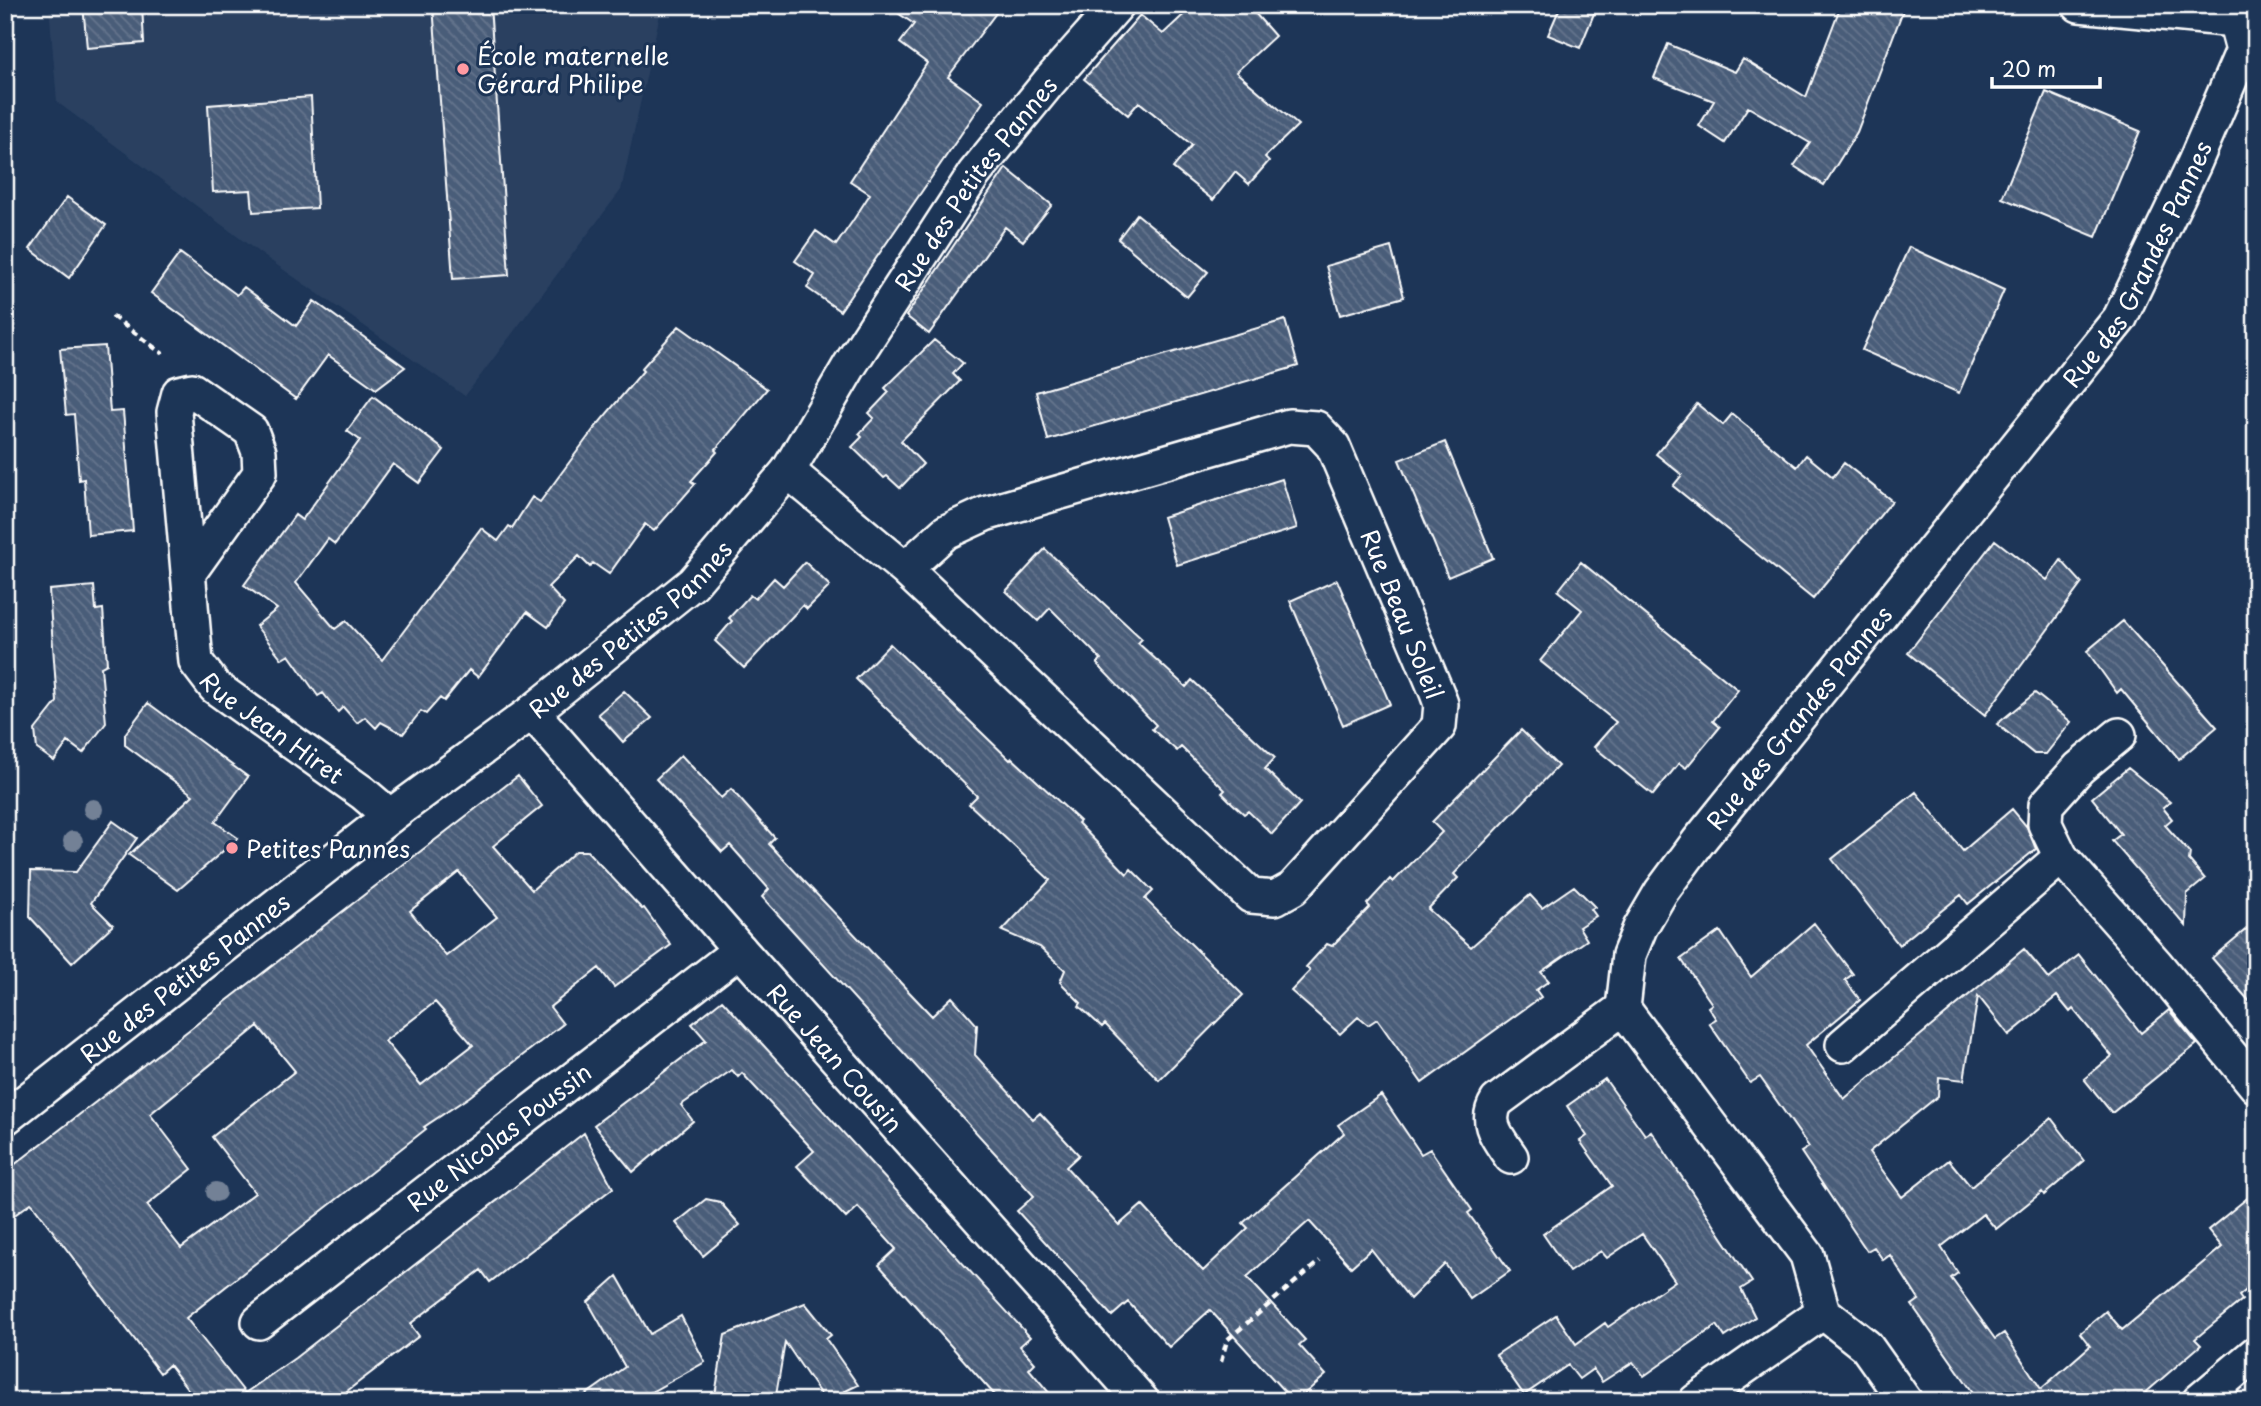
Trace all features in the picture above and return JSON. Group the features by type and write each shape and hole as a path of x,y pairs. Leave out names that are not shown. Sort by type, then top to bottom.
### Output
{"street":[{"name":"Rue des Petites Pannes","path":"5,1118 390,816 532,712 693,583 788,471 850,365 974,174 1049,82 1117,5"},
{"path":"2079,5 2105,10 2246,18"},
{"name":"Rue des Grandes Pannes","path":"1623,1008 1629,956 1661,892 1835,670 2119,318 2194,164 2243,50 2246,18"},
{"name":"Rue Jean Hiret","path":"188,575 260,473 259,452 251,431 192,390 179,393 174,412 188,575 196,662 215,687 363,793 390,816"},
{"name":"Rue Beau Soleil","path":"788,471 905,569 1251,896 1275,898 1293,888 1439,726 1441,704 1437,693 1333,446 1315,428 1289,426 985,514 946,532 905,569"},
{"name":"Rue Jean Cousin","path":"532,712 1142,1401"},
{"path":"2119,734 2079,768 2046,805 2045,824 2061,858 2157,964 2256,1086"},
{"path":"1843,1045 2061,858"},
{"name":"Rue Nicolas Poussin","path":"258,1322 740,950"},
{"path":"1511,1157 1493,1129 1492,1109 1497,1101 1623,1008 1807,1255 1822,1312 1847,1328 1866,1346 1905,1401"},
{"path":"1696,1401 1822,1312"},
{"path":"2199,1401 2256,1353"}],"path":[{"path":"112,316 163,354"},
{"path":"1221,1362 1227,1340 1320,1261"}],"shaded area":[{"path":"49,5 662,5 621,190 465,396 261,254 57,102"}],"building":[{"path":"83,5 142,5 144,43 87,48"},
{"path":"433,5 490,5 509,275 453,279"},
{"path":"886,5 1002,5 948,77 983,102 840,311 807,288 815,275 795,261 816,231 836,245 852,222 870,194 850,181 927,63 900,43 914,24"},
{"path":"1194,5 1248,5 1275,36 1236,72 1298,125 1265,157 1269,161 1249,184 1235,172 1213,200 1173,168 1192,145 1139,102 1128,115 1084,79 1140,15 1163,34"},
{"path":"1561,5 1579,5 1595,11 1580,48 1548,35"},
{"path":"1841,5 1905,5 1857,132 1824,185 1794,166 1810,143 1748,107 1725,143 1699,126 1714,101 1654,78 1668,44 1735,72 1743,59 1806,97"},
{"path":"2046,92 2140,131 2096,237 2002,198"},
{"path":"311,97 317,208 253,212 251,190 213,192 208,105"},
{"path":"1006,168 1052,205 1023,241 1005,227 929,334 906,316"},
{"path":"67,197 106,225 69,278 30,249"},
{"path":"1137,214 1208,272 1187,297 1118,239"},
{"path":"1391,247 1404,297 1340,315 1326,266"},
{"path":"1909,247 2004,290 1959,393 1862,350"},
{"path":"180,253 237,295 244,287 296,326 314,301 405,367 376,389 328,355 296,399 151,293"},
{"path":"1285,320 1298,366 1048,440 1036,392"},
{"path":"679,326 767,389 691,481 695,484 654,531 645,524 609,574 593,563 590,567 579,556 548,587 564,604 548,627 527,612 478,677 469,670 444,701 440,698 426,714 421,711 403,734 381,722 376,728 365,717 357,723 343,707 338,712 323,693 318,696 289,655 282,659 256,626 277,609 244,585 295,515 302,520 360,440 347,431 373,396 444,450 419,483 393,464 335,544 328,539 296,583 335,629 346,621 382,660 481,528 498,541 509,526 512,528 532,497 540,502 593,430 643,371 641,369"},
{"path":"934,340 963,363 953,374 960,381 901,441 923,464 900,488 887,476 884,478 852,447 862,437 859,434 874,418 869,413 889,392 885,388"},
{"path":"105,346 110,412 123,411 133,531 88,535 84,479 79,480 74,414 66,415 60,349"},
{"path":"1697,404 1723,425 1732,414 1797,467 1806,455 1833,477 1844,463 1892,501 1813,599 1673,486 1682,475 1656,454"},
{"path":"1445,442 1493,558 1448,577 1399,460"},
{"path":"1282,479 1297,528 1177,565 1163,517"},
{"path":"1995,540 2047,580 2061,560 2082,583 1985,715 1908,653"},
{"path":"1045,549 1142,639 1138,643 1186,687 1192,680 1275,758 1265,769 1300,803 1272,834 1248,811 1244,814 1232,803 1222,793 1225,790 1181,747 1177,751 1152,729 1156,725 1097,664 1101,659 1050,608 1038,621 1006,591"},
{"path":"805,562 830,586 807,609 803,605 744,668 715,641 732,621 729,618 750,595 755,599 774,578 783,586"},
{"path":"1581,562 1738,690 1713,721 1720,727 1686,768 1679,763 1653,795 1594,747 1616,722 1540,661 1582,610 1558,591"},
{"path":"1337,580 1390,704 1343,725 1290,601"},
{"path":"94,586 96,610 103,609 107,664 101,667 106,723 83,753 68,742 54,761 37,749 35,730 57,702 49,590"},
{"path":"2123,621 2217,727 2179,759 2121,689 2117,693 2087,651"},
{"path":"890,644 1010,760 1012,758 1080,821 1078,823 1127,874 1131,869 1153,891 1145,899 1243,995 1159,1080 1105,1024 1102,1027 1079,1006 1081,1003 1060,982 1065,970 1040,947 1002,931 1050,880 969,804 977,796 856,679"},
{"path":"624,691 652,718 623,742 598,714"},
{"path":"2035,693 2071,722 2046,754 2034,754 1997,724"},
{"path":"148,703 248,777 215,822 238,838 178,890 129,855 193,795 125,745 125,734"},
{"path":"1521,730 1558,766 1454,874 1458,878 1428,909 1471,947 1530,895 1542,908 1574,886 1595,907 1591,909 1596,916 1579,927 1587,940 1541,972 1549,981 1536,990 1541,997 1422,1083 1377,1019 1368,1025 1358,1017 1340,1034 1291,991 1310,971 1306,967 1327,944 1332,946 1370,907 1367,904 1390,879 1393,882 1442,832 1432,822"},
{"path":"681,755 721,798 731,789 775,838 769,844 932,1016 952,997 977,1025 975,1055 1033,1119 1040,1113 1079,1155 1066,1167 1119,1225 1142,1205 1203,1271 1248,1228 1243,1223 1344,1133 1338,1125 1381,1095 1421,1154 1430,1149 1472,1210 1468,1213 1510,1271 1470,1299 1445,1264 1410,1299 1371,1249 1351,1267 1309,1221 1247,1277 1305,1340 1299,1345 1326,1375 1296,1401 1293,1401 1210,1310 1169,1347 1128,1302 1112,1316 1017,1211 1034,1196 762,897 769,889 730,845 722,852 656,779"},
{"path":"2128,768 2170,802 2163,808 2172,819 2165,825 2190,853 2189,860 2205,879 2187,894 2186,926 2112,841 2121,834 2092,798"},
{"path":"518,776 542,806 493,846 532,890 576,851 587,851 642,909 644,908 671,945 614,987 599,968 550,1007 563,1024 469,1097 424,1127 426,1129 186,1318 245,1393 295,1358 584,1133 613,1188 490,1282 481,1270 410,1324 419,1336 334,1401 197,1401 169,1365 160,1373 31,1203 5,1222 5,1172","holes":["459,872 497,917 446,956 410,911","435,1002 473,1045 421,1085 385,1041","258,1026 295,1071 212,1137 255,1193 181,1248 147,1205 192,1169 150,1114"]},
{"path":"1916,792 1963,851 2012,809 2027,827 2036,849 1968,904 1961,895 1899,945 1832,859"},
{"path":"113,821 137,838 91,903 113,925 72,963 30,917 31,871 76,872"},
{"path":"2256,921 2256,1009 2212,958"},
{"path":"1814,923 1853,974 1845,980 1860,1000 1806,1045 1844,1099 2024,949 2049,979 2079,955 2141,1033 2169,1010 2197,1044 2112,1113 2084,1079 2112,1056 2073,1009 2070,1012 2057,996 2009,1035 1978,996 1964,1080 1939,1077 1938,1096 1869,1152 1902,1197 1949,1160 1971,1187 2051,1118 2084,1161 2044,1195 2042,1192 1996,1229 1983,1214 1941,1247 1958,1273 1951,1278 1995,1339 2004,1333 2041,1389 2090,1346 2080,1333 2106,1311 2122,1330 2222,1247 2208,1230 2256,1191 2256,1282 2239,1296 2242,1300 2195,1339 2201,1345 2136,1401 1979,1401 1912,1305 1919,1300 1890,1255 1883,1260 1874,1247 1867,1251 1801,1152 1809,1147 1760,1077 1750,1083 1709,1023 1716,1019 1708,1007 1712,1004 1681,959 1720,931 1751,977"},
{"path":"722,1000 1030,1337 1020,1346 1035,1363 1029,1369 1056,1401 1000,1401 879,1265 896,1249 858,1207 846,1218 797,1166 814,1151 742,1073 738,1077 732,1070 681,1105 693,1121 633,1172 594,1125 706,1040 692,1024"},
{"path":"1605,1079 1645,1135 1651,1131 1752,1282 1741,1289 1755,1317 1725,1337 1717,1325 1644,1376 1633,1362 1602,1382 1593,1369 1579,1379 1568,1365 1524,1395 1496,1355 1556,1315 1576,1344 1605,1323 1608,1327 1675,1281 1642,1234 1607,1258 1601,1251 1569,1272 1543,1234 1612,1186 1580,1141 1587,1136 1567,1106"},
{"path":"706,1199 720,1202 740,1225 703,1256 676,1223"},
{"path":"617,1276 650,1334 681,1316 705,1362 635,1401 577,1401 625,1367 588,1302"},
{"path":"805,1303 831,1335 826,1339 858,1385 825,1401 785,1342 775,1401 714,1401 725,1335"}],"place":[{"name":"École maternelle Gérard Philipe","path":"463,69"},
{"name":"Petites Pannes","path":"232,848"}]}
